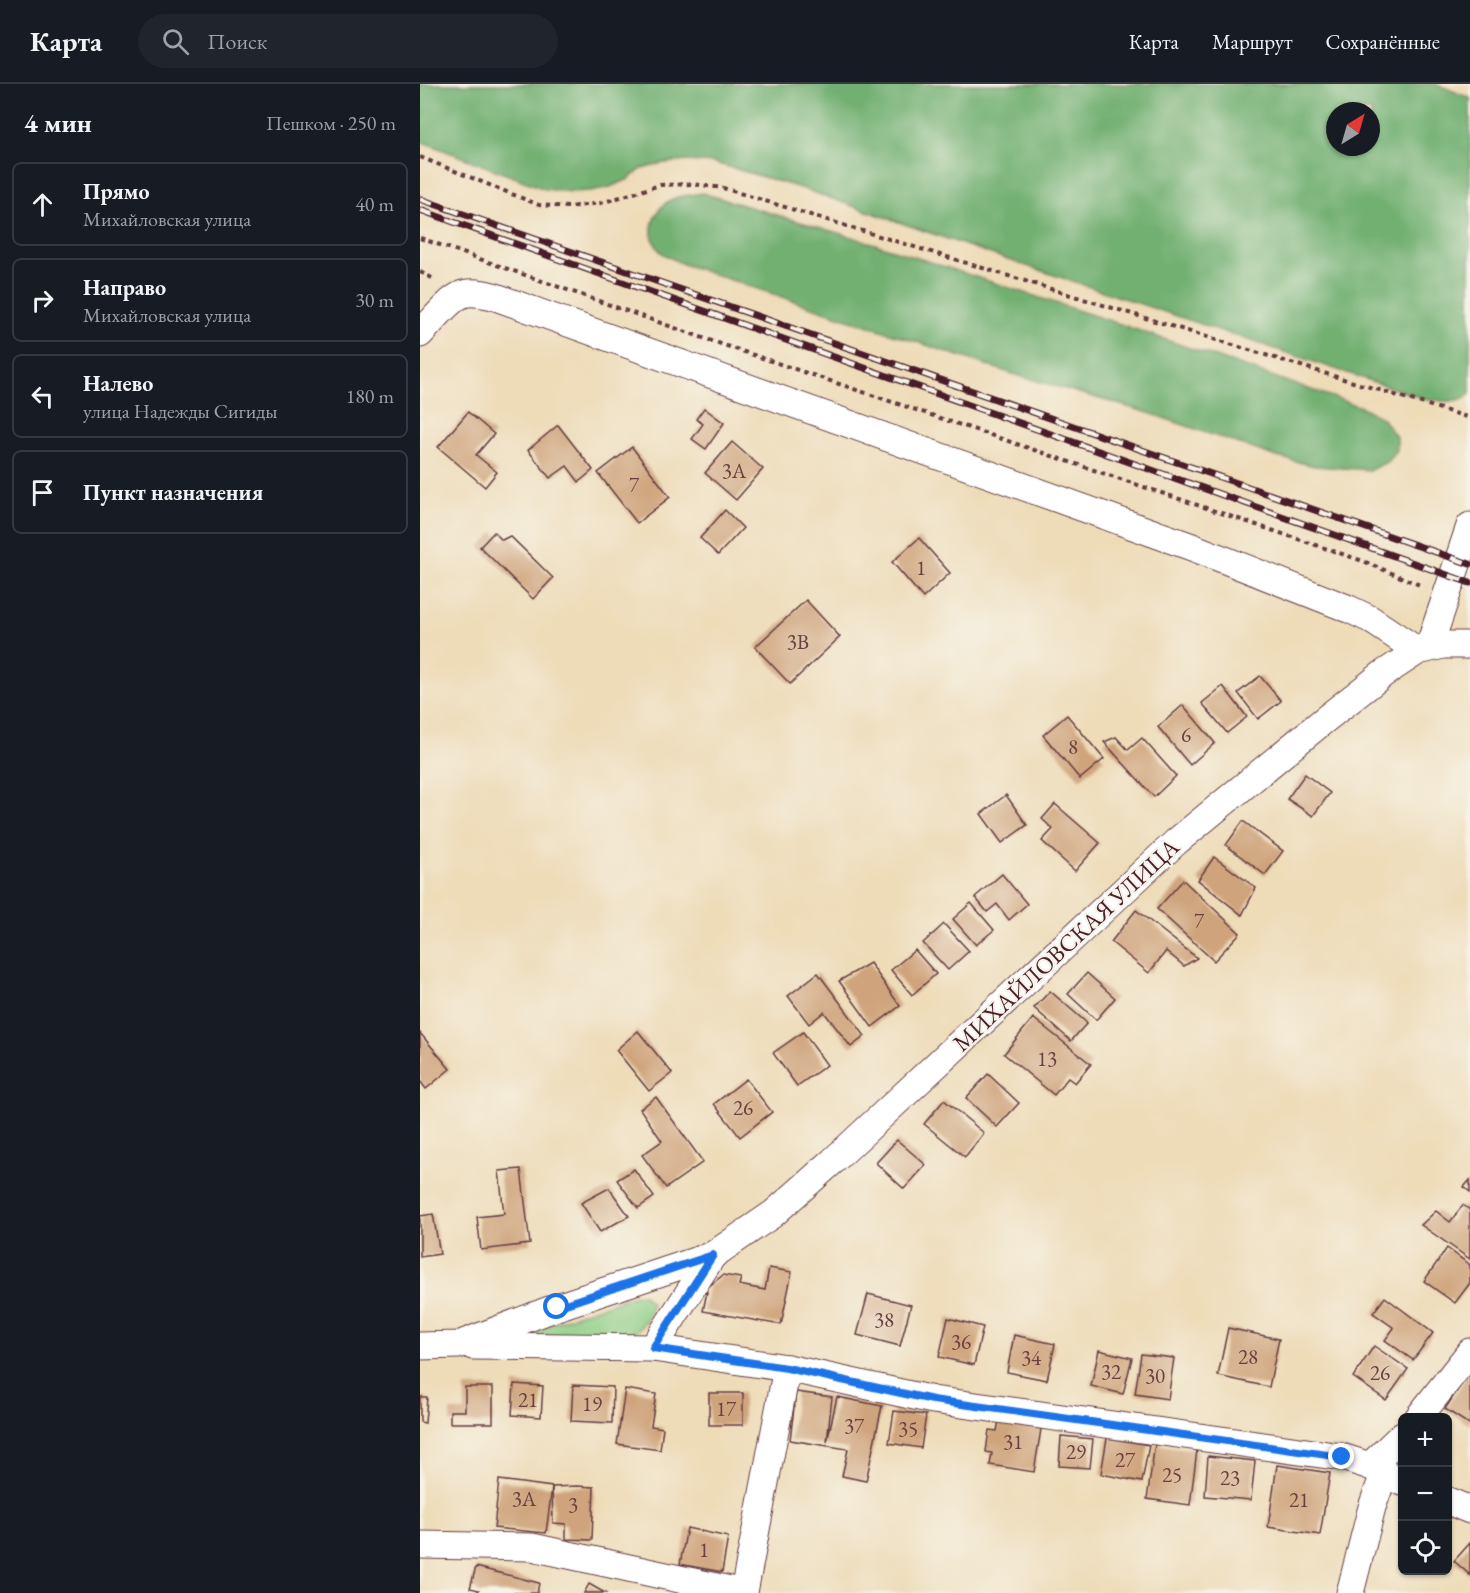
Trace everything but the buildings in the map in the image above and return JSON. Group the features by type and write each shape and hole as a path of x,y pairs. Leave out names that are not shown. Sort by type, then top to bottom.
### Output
{"street":[{"path":"420,334 463,294 476,293 510,302 1192,547 1349,609 1423,649 1460,644 1470,645"},
{"path":"1423,649 1447,597 1470,526"},
{"name":"МИХАЙЛОВСКАЯ УЛИЦА","path":"420,1346 458,1346 557,1307 713,1255 773,1214 1176,842 1383,674 1423,649"},
{"name":"МИХАЙЛОВСКАЯ УЛИЦА","path":"653,1348 713,1255"},
{"path":"458,1346 653,1348 787,1368 933,1400 1342,1457 1385,1474"},
{"path":"1422,1413 1470,1352"},
{"path":"420,1545 532,1547 744,1593 787,1368"},
{"path":"1350,1593 1372,1507 1398,1444"},
{"path":"1452,1502 1470,1510"}],"path":[{"path":"420,157 539,205 569,207 601,203 660,185 692,184 723,188 1470,418"},
{"path":"420,238 709,340 1363,561 1447,597"}],"green space":[{"path":"420,84 1436,84 1470,98 1470,394 1453,401 1422,398 804,189 715,163 688,161 664,163 642,169 627,180 610,187 590,191 571,192 545,189 420,141"},
{"path":"702,193 872,243 1114,322 1364,408 1382,418 1397,438 1397,450 1387,462 1370,470 1315,466 1277,457 1149,413 1013,374 683,264 659,250 654,242 652,226 658,212 670,200"},
{"path":"642,1294 651,1303 649,1313 642,1325 631,1334 521,1336 523,1333"}],"railway":[{"path":"420,199 1470,564"},
{"path":"420,210 1470,583"}],"route":[{"path":"557,1307 713,1255 653,1348 787,1368 933,1400 1342,1457"}]}
